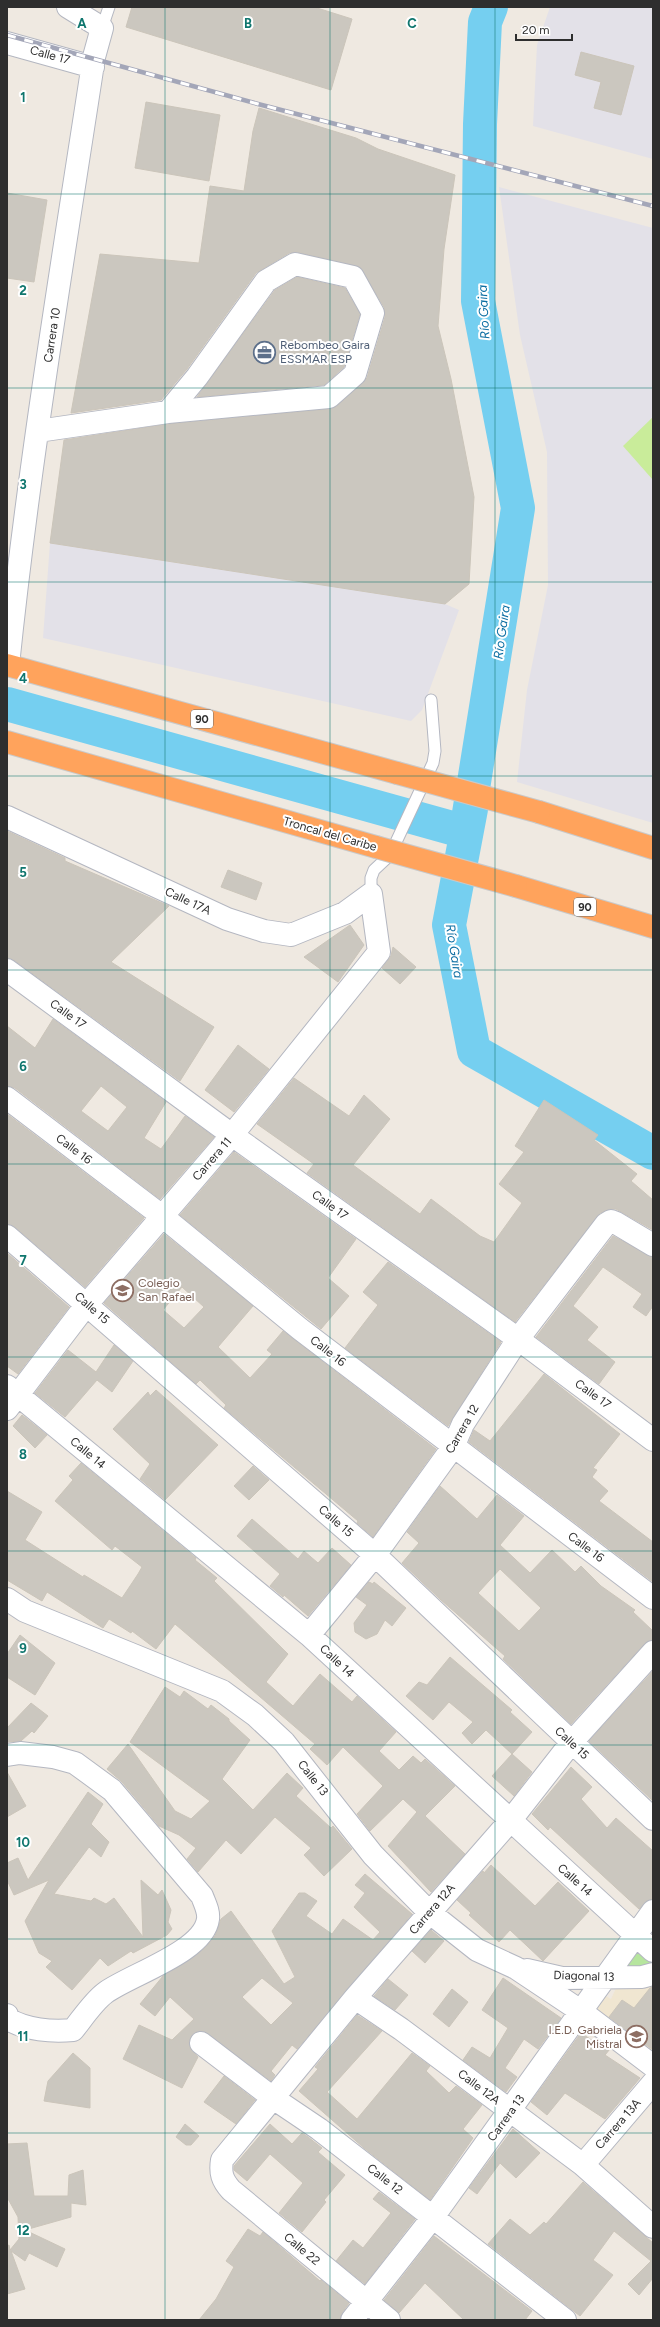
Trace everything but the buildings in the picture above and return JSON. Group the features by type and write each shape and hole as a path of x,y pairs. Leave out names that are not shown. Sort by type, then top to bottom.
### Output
{"highway":[{"name":"90","path":"8,665 539,812 653,849"},
{"name":"Troncal del Caribe","path":"7,742 516,886 647,920"}],"street":[{"path":"68,7 102,28"},
{"name":"Carrera 10","path":"8,665 18,572 38,431 93,67 102,28"},
{"name":"Calle 17","path":"7,43 93,67"},
{"path":"38,431 168,412 329,397 355,374 373,313 352,277 295,264 266,282 198,377 168,412"},
{"name":"Calle 17A","path":"7,816 227,920 264,931 291,935 345,913 371,894"},
{"name":"Carrera 11","path":"11,1397 162,1216 232,1135 374,960 379,952 371,894"},
{"name":"Calle 17","path":"7,970 232,1135 518,1339 653,1440"},
{"name":"Calle 16","path":"7,1098 162,1216 300,1329 653,1598"},
{"name":"Carrera 12","path":"309,1635 375,1555 453,1447 463,1424 518,1339 606,1224 611,1221 653,1245"},
{"name":"Calle 15","path":"7,1236 88,1304 375,1555 653,1819"},
{"name":"Calle 14","path":"11,1397 309,1635 653,1952"},
{"name":"Calle 13","path":"7,1599 25,1611 222,1691 255,1715 284,1742 373,1855 429,1912 477,1950 516,1968 582,2012 653,2066"},
{"name":"Carrera 12A","path":"220,2172 222,2160 355,1998 510,1821 572,1743 653,1652"},
{"path":"7,1755 20,1752 53,1757 75,1763 112,1790 202,1896 208,1910 208,1921 201,1936 176,1955 104,1993 73,2030 61,2031 20,2026 8,2019 7,2015"},
{"name":"Carrera 13","path":"352,2320 365,2301 433,2217 511,2111 653,1911"},
{"name":"Diagonal 13","path":"516,1968 562,1978 642,1977 653,1974"},
{"name":"Calle 12A","path":"355,1998 583,2165 653,2227"},
{"name":"Calle 12","path":"201,2043 273,2098 320,2129 565,2320"},
{"name":"Carrera 13A","path":"583,2165 653,2083"},
{"name":"Calle 22","path":"220,2172 224,2182 230,2190 389,2320"}],"lane":[{"name":"Carrera 10","path":"102,28 109,7"},
{"path":"371,894 371,878 374,870 390,855 433,763 435,750 431,700"}],"shaded area":[{"path":"550,7 653,7 653,159 533,126 537,45"},
{"path":"499,187 653,228 653,823 517,782 527,690 548,585 547,452 520,335"},
{"path":"50,543 445,604 459,610 422,710 411,721 43,638"},
{"name":"I.E.D. Gabriela Mistral","path":"653,1977 653,2059 590,2014 604,1995 611,1999 618,1984"}],"green space":[{"path":"653,417 653,480 623,446"},
{"path":"635,1935 653,1952 653,1971 605,1978"}],"waterway":[{"name":"Río Gaira","path":"7,704 466,832 518,508 478,301 480,124 485,22 491,7"},
{"name":"Río Gaira","path":"471,809 449,925 474,1051 653,1153"}],"railway":[{"path":"7,35 258,104 653,206"}],"place":[{"name":"Rebombeo Gaira ESSMAR ESP","path":"264,352"},
{"name":"Colegio San Rafael","path":"123,1290"},
{"name":"I.E.D. Gabriela Mistral","path":"637,2037"}]}
